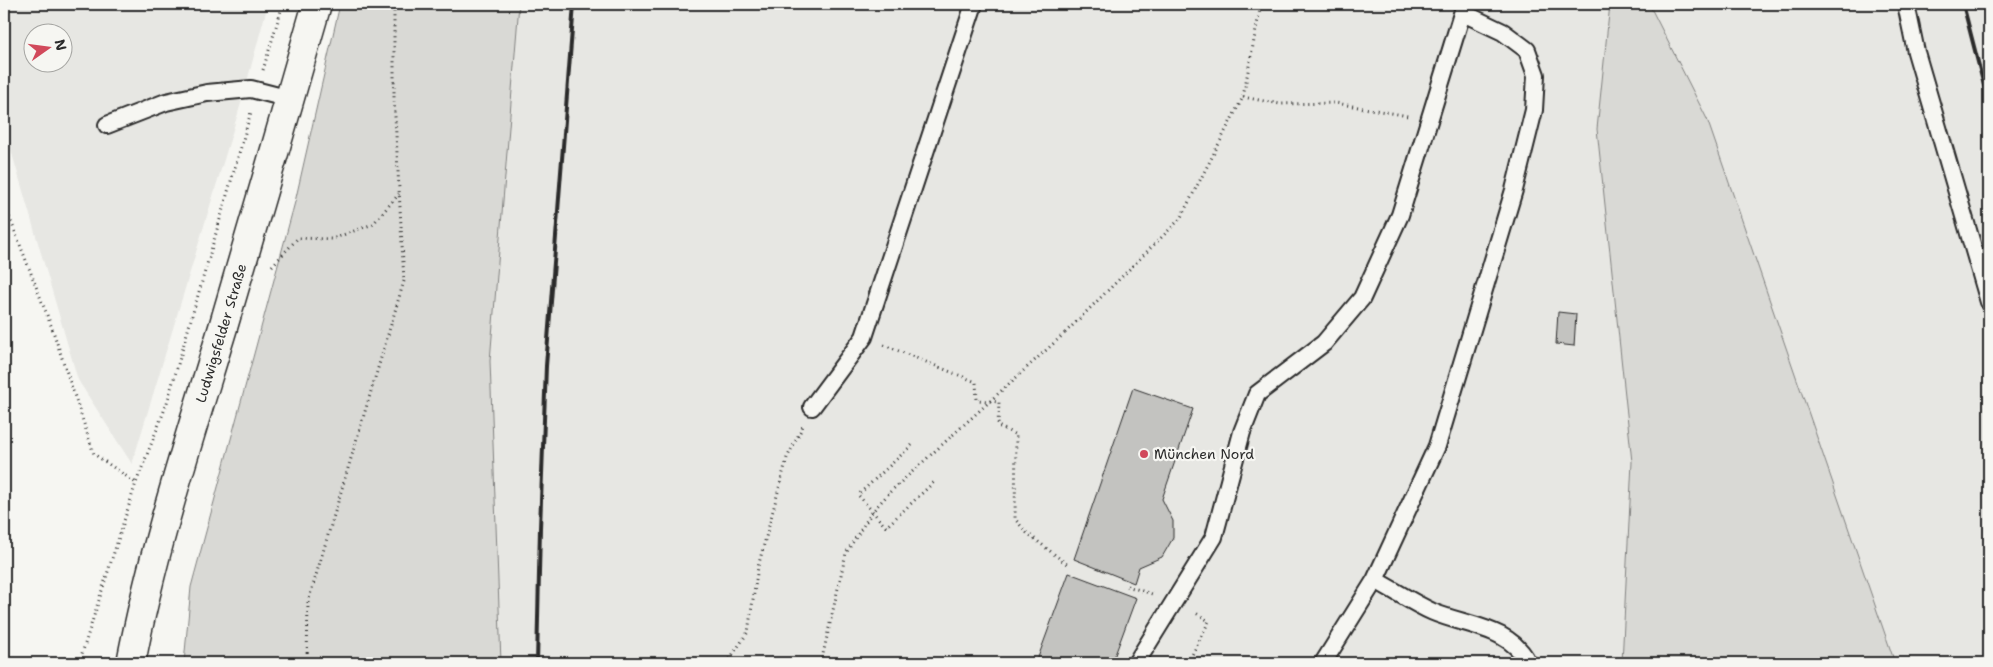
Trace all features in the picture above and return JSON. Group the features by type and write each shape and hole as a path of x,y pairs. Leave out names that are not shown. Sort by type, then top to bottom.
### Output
{"street":[{"name":"Ludwigsfelder Straße","path":"131,663 140,616 173,490 317,4"}],"lane":[{"path":"812,407 864,337 974,4"},
{"path":"1906,4 1916,52 1989,302"},
{"path":"1136,663 1214,537 1242,432 1257,394 1324,343 1362,298 1400,215 1464,9 1503,32 1527,50 1536,75 1534,110 1514,190 1437,446 1375,580 1322,663"},
{"path":"107,125 166,102 207,93 251,89 290,99"},
{"path":"1375,580 1433,612 1491,631 1513,642 1524,654 1528,663"}],"path":[{"path":"79,663 136,484 166,406 283,4"},
{"path":"307,663 308,602 404,280 394,98 394,4"},
{"path":"821,663 846,553 872,512 890,492 1064,333 1180,219 1243,97 1261,4"},
{"path":"1243,97 1280,104 1336,103 1430,120"},
{"path":"270,267 298,238 332,239 373,224 400,194"},
{"path":"4,203 52,328 94,454 136,484"},
{"path":"864,337 976,382 977,400 999,402 998,426 1016,435 1015,519 1027,533 1068,565"},
{"path":"727,663 748,632 758,567 787,458 812,407"},
{"path":"912,445 858,495 886,527 934,482"}],"shaded area":[{"path":"4,4 268,4 242,100 132,464 78,380 4,126"},
{"path":"340,4 519,4 490,361 501,663 184,663 191,587 295,202"},
{"path":"482,4 1989,4 1989,663 443,663"},
{"path":"1610,4 1649,4 1707,119 1895,663 1622,663 1632,462 1597,129"}],"building":[{"path":"1558,312 1576,314 1574,346 1556,344"},
{"name":"München Nord","path":"1133,388 1193,409 1162,499 1173,521 1173,538 1162,557 1139,567 1134,583 1074,559"},
{"path":"1069,573 1136,598 1112,663 1036,663"}],"railway":[{"path":"537,663 546,366 574,4"},
{"path":"1963,4 1989,105"}],"place":[{"name":"München Nord","path":"1144,454"}]}
